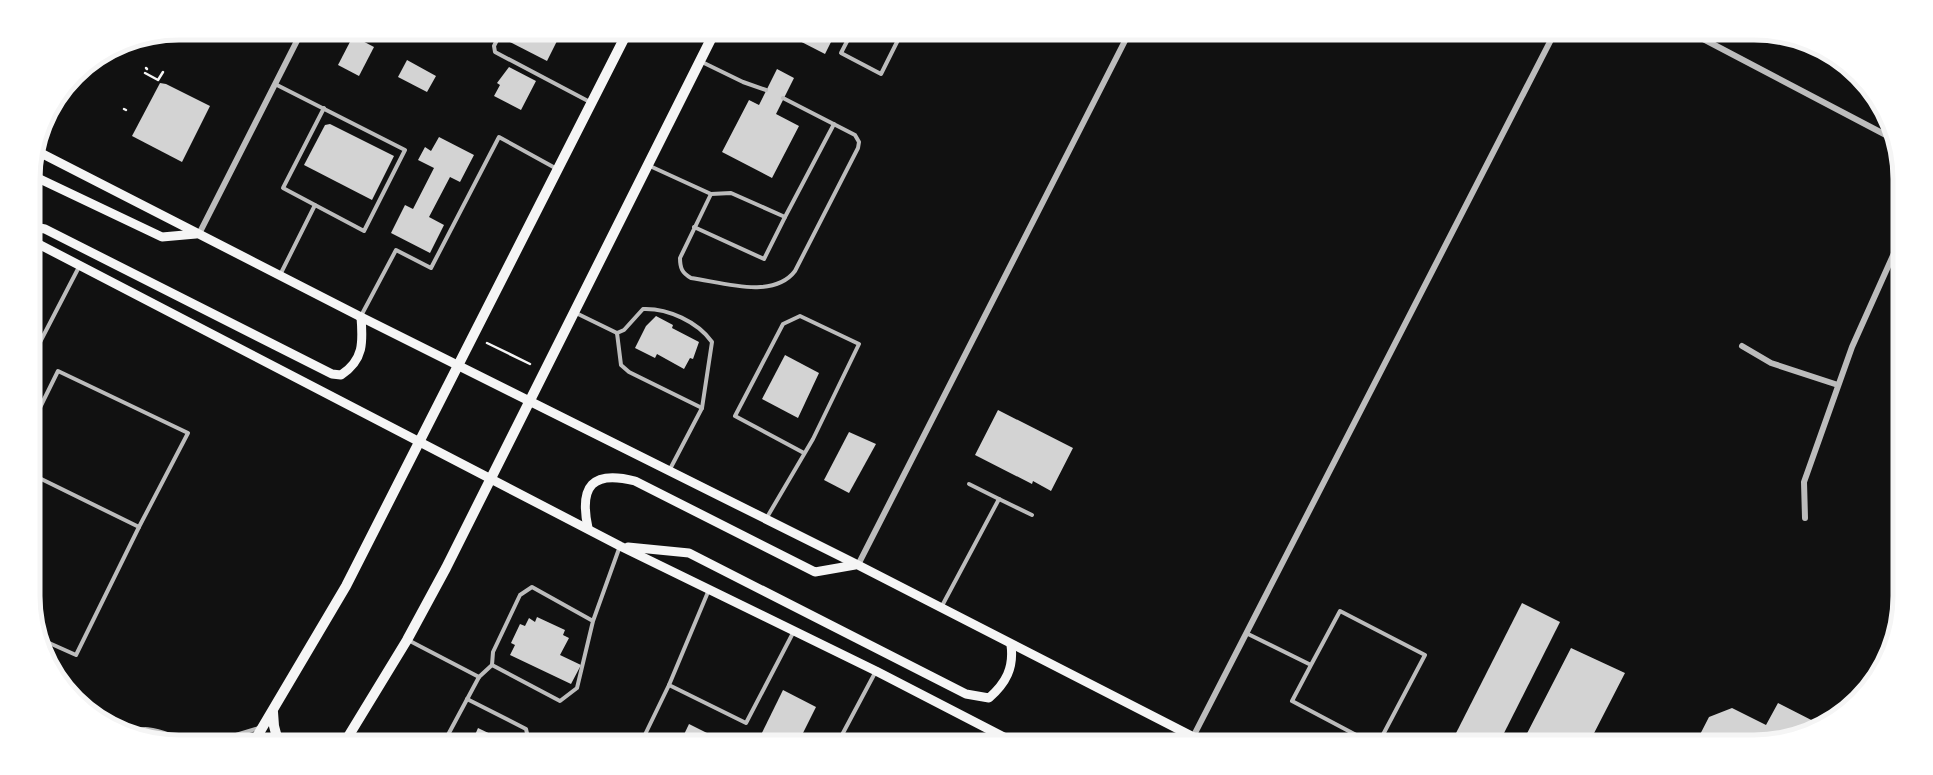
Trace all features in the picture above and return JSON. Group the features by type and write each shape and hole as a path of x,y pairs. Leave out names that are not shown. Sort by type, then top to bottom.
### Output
{"main road":[{"path":"258,735 346,586 620,40"},
{"path":"349,735 407,640 710,40"},
{"path":"43,155 1189,735"},
{"path":"40,179 162,236 199,234"},
{"path":"40,228 332,374 342,375 358,360 364,343 361,316"},
{"path":"40,245 620,546 1002,735"},
{"path":"588,528 586,494 598,478 615,476 634,481 814,572 858,565"},
{"path":"620,546 689,554 966,694 990,698 1005,682 1013,659 1012,645"},
{"path":"272,711 277,735"}],"street":[{"path":"199,234 297,40"},
{"path":"858,565 1126,40"},
{"path":"1194,735 1551,40"},
{"path":"1705,40 1885,135"},
{"path":"1805,518 1804,482 1852,347 1893,257"},
{"path":"1742,346 1771,363 1838,385"}],"lane":[{"path":"497,40 495,52 590,103"},
{"path":"847,40 841,53 881,74 899,40"},
{"path":"700,60 766,90"},
{"path":"275,84 324,108 405,150 364,231 283,188 324,108"},
{"path":"711,194 680,258 684,274 749,286 774,286 791,277 859,142 855,135 783,98"},
{"path":"694,227 764,259 834,124"},
{"path":"361,316 396,250 431,268 498,137 557,169"},
{"path":"647,165 711,194 731,193 785,217"},
{"path":"280,275 315,205"},
{"path":"40,342 80,265"},
{"path":"573,312 617,332 624,330 644,309 659,308 703,329 712,342 702,408 669,471"},
{"path":"766,519 804,453 859,344 800,316 783,324 736,416 804,453"},
{"path":"617,332 621,365 702,408"},
{"path":"40,407 58,370 188,433 76,655 48,642"},
{"path":"40,480 138,528"},
{"path":"969,484 1032,515"},
{"path":"941,608 1000,499"},
{"path":"492,665 560,701 577,688 594,620 620,546"},
{"path":"448,735 478,677 492,665 492,652 520,595 532,588 594,620"},
{"path":"644,735 710,590"},
{"path":"1357,735 1292,701 1340,610 1424,655 1384,735"},
{"path":"669,685 746,722 794,631"},
{"path":"1246,632 1312,664"},
{"path":"407,640 478,677"},
{"path":"842,735 876,671"},
{"path":"467,699 526,729 527,735"},
{"path":"233,735 263,726"},
{"path":"140,729 156,728 176,735"}],"path":[{"path":"146,70 159,82 163,72"},
{"path":"486,342 530,364"}],"building":[{"path":"351,40 374,47 359,76 338,65"},
{"path":"509,40 558,40 547,61"},
{"path":"798,40 832,40 825,54"},
{"path":"407,60 436,76 427,92 398,77"},
{"path":"509,67 536,81 521,110 494,96 500,85 497,83"},
{"path":"777,69 794,78 776,114 799,126 772,178 722,152 749,100 759,105"},
{"path":"160,83 210,106 182,162 132,136"},
{"path":"325,125 394,156 372,200 304,165"},
{"path":"439,137 474,155 460,182 450,177 429,217 444,225 430,253 391,233 405,205 413,209 434,168 418,160 425,147 431,151"},
{"path":"656,316 699,342 693,359 684,369 657,354 655,358 635,348"},
{"path":"785,355 819,373 798,418 762,399"},
{"path":"998,410 1073,448 1051,491 975,455"},
{"path":"849,432 876,444 849,493 824,480"},
{"path":"1522,603 1560,622 1503,735 1455,735"},
{"path":"537,617 565,630 563,635 569,638 560,655 581,665 571,684 510,655 520,624 525,626 529,618 535,622"},
{"path":"1571,648 1625,673 1593,735 1526,735"},
{"path":"783,690 816,707 802,735 761,735"},
{"path":"1778,703 1814,721 1763,735 1700,735 1709,717 1732,708 1766,725"},
{"path":"689,724 711,735 684,735"}]}
